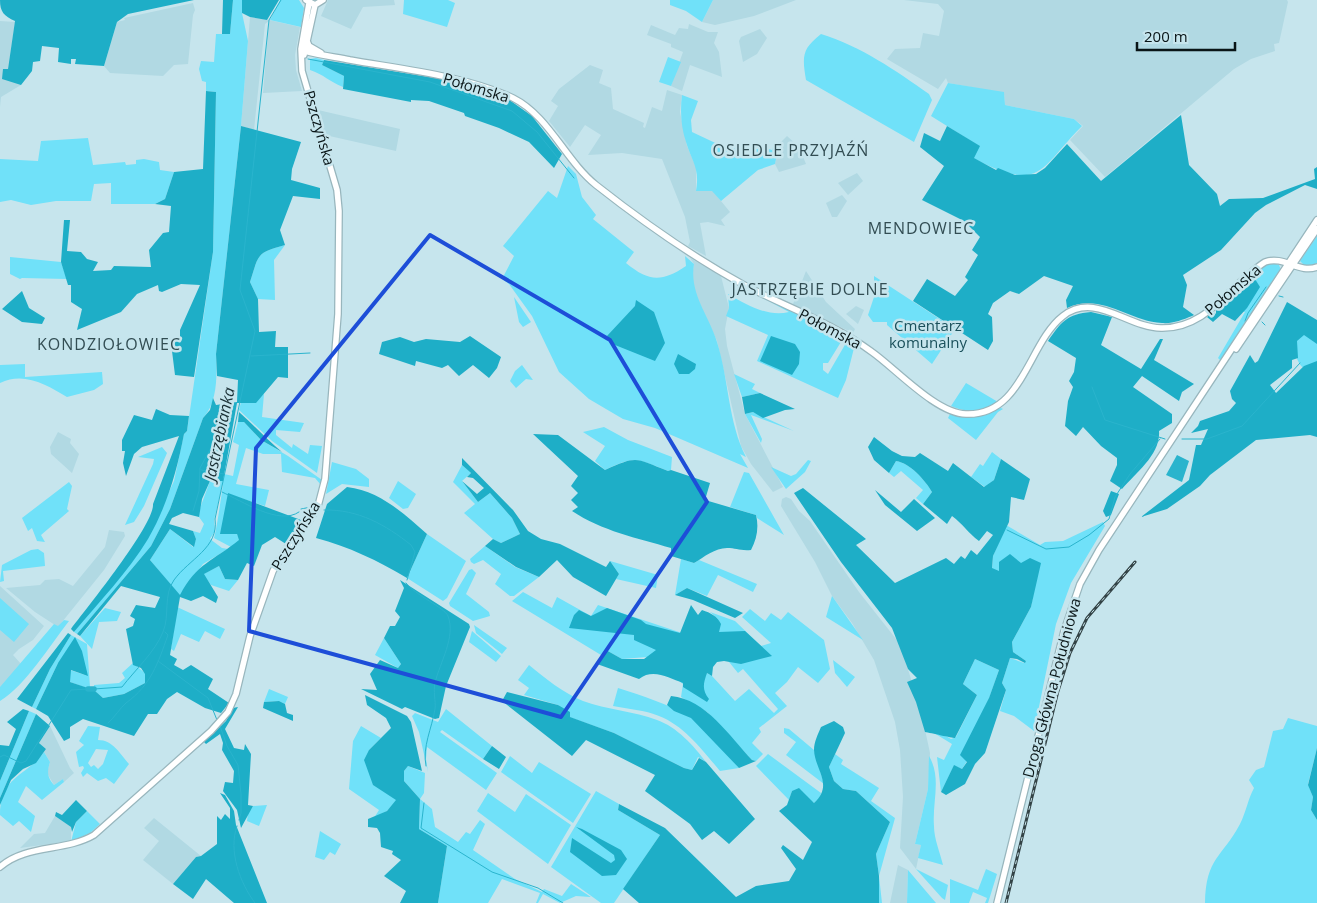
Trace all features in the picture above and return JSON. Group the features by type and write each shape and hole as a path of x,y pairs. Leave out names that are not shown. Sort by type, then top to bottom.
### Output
{"street":[{"path":"307,2 315,5 323,0"},
{"name":"Pszczyńska","path":"304,77 307,2"},
{"name":"Pszczyńska","path":"0,867 16,856 75,844 94,835 220,722 236,694 250,636 273,571 287,548 308,523 321,497 325,480 338,314 339,211 337,190 304,77 301,60 315,5"},
{"name":"Połomska","path":"305,41 309,46 323,54"},
{"name":"Połomska","path":"305,51 442,76 512,98 538,118 582,172 662,236 742,283 857,341 939,405 957,413 969,415 984,411 1006,399 1053,327 1071,311 1080,308 1105,309 1153,328 1173,328 1187,325 1200,318 1265,262 1275,260 1305,269 1317,267"},
{"name":"Droga Główna Południowa","path":"997,903 1064,631 1080,584 1099,550 1225,362 1248,332 1317,220"},
{"name":"Droga Główna Południowa","path":"1290,264 1317,229"}],"highlighted area":[{"path":"430,235 610,340 707,502 561,717 249,631 256,448"}],"shaded area":[{"path":"0,0 194,0 128,14 117,22 104,66 75,64 76,59 71,59 71,64 58,62 59,48 42,46 40,61 33,62 32,71 21,85 2,79 3,69 8,69 15,21 3,13"},
{"path":"223,0 233,0 230,34 222,34"},
{"path":"242,0 279,0 267,20 250,17 242,13"},
{"path":"328,0 394,0 395,5 363,7 351,29 321,16"},
{"path":"713,0 796,0 754,16 715,25 702,22"},
{"path":"904,0 1287,0 1288,2 1279,43 1274,44 1275,51 1251,59 1234,69 1105,177 1070,140 1083,126 1074,119 1005,105 1004,93 948,83 946,78 938,89 887,59 895,49 920,48 923,33 939,36 944,11 938,4"},
{"path":"193,3 195,10 188,64 174,65 163,76 110,73 104,66 117,22 125,20 124,18"},
{"path":"250,17 300,27 295,55 296,70 302,91 263,93 269,21 265,24 254,130 241,126"},
{"path":"0,21 15,22 8,69 21,85 1,97 0,107"},
{"path":"689,24 708,32 718,32 714,43 719,52 722,77 690,65 682,91 671,86 683,52 671,47 671,44 647,35 651,25 675,35 679,28 688,29"},
{"path":"760,29 767,38 757,54 743,62 739,41 741,37"},
{"path":"324,60 454,81 508,99 532,116 562,154 554,168 529,142 499,128 465,116 464,113 429,101 411,100 411,102 343,89 344,76 322,65"},
{"path":"590,65 603,70 599,83 611,88 613,109 644,123 643,127 645,128 652,107 662,111 667,90 682,95 680,112 687,146 696,167 696,191 712,190 730,212 721,220 725,226 708,222 700,223 706,256 688,246 690,242 685,217 662,159 622,153 588,155 601,135 585,125 570,147 549,121 558,106 551,101 559,89"},
{"path":"206,91 216,92 213,252 194,377 175,375 172,351 175,339 180,338 180,330 200,285 181,284 162,292 159,291 158,285 137,294 121,312 77,330 82,309 71,302 71,285 68,285 61,262 64,220 70,220 67,251 81,252 87,259 98,262 93,271 111,270 114,266 151,267 149,250 163,233 169,232 171,206 155,204 165,199 174,172 203,169"},
{"path":"318,110 400,129 396,151 325,135"},
{"path":"1181,115 1189,165 1217,194 1220,206 1229,199 1263,198 1315,179 1314,169 1317,167 1317,189 1305,185 1266,205 1255,213 1221,250 1183,275 1187,285 1183,307 1194,315 1170,323 1162,323 1138,318 1103,305 1091,303 1067,308 1066,300 1073,286 1044,276 1019,294 1010,291 993,303 988,314 992,317 993,341 988,350 913,301 927,279 955,296 968,280 965,277 978,255 972,250 980,237 964,221 922,200 944,166 920,147 924,133 940,141 947,126 980,146 974,158 996,170 998,168 1015,175 1036,174 1045,168 1067,144 1101,181"},
{"path":"241,126 301,142 292,169 291,180 320,188 320,199 293,196 280,230 285,245 269,250 260,256 250,282 258,299 259,332 276,331 275,347 288,347 288,378 278,377 256,403 237,403 223,481 210,481 202,499 199,517 183,513 172,518 169,524 193,531 196,539 194,547 170,529 150,560 180,595 186,584 199,569 239,540 237,534 220,534 228,493 301,520 308,509 310,514 286,544 275,537 262,545 254,566 247,563 238,580 225,579 219,566 204,574 218,597 216,603 203,596 191,601 180,597 170,655 177,659 174,665 183,670 191,665 213,679 208,689 229,703 221,713 205,708 177,692 167,699 157,714 148,714 134,736 83,719 70,727 70,738 64,741 48,716 36,709 58,663 75,637 82,651 88,676 71,670 70,682 94,690 103,698 124,694 145,683 145,674 141,668 133,665 126,629 133,626 135,619 130,616 136,605 155,608 160,597 121,586 80,636 77,634 151,546 170,509 203,418 210,410 213,398 216,405 237,402 238,380 217,376 216,354"},
{"path":"787,136 799,147 806,164 779,172 775,164 779,144"},
{"path":"857,173 863,181 848,195 838,183"},
{"path":"842,195 847,201 837,217 832,217 826,203"},
{"path":"690,258 721,276 729,308 725,329 727,346 745,414 783,487 773,492 751,464 741,446 717,341 695,293 692,276 694,264"},
{"path":"806,271 826,302 855,329 853,333 793,304"},
{"path":"1255,279 1260,287 1247,308 1235,321 1222,314 1213,322 1207,317 1213,312 1216,314 1216,309"},
{"path":"22,291 29,308 45,318 42,324 22,322 2,309"},
{"path":"636,300 654,312 665,343 655,361 615,345 607,336 635,306"},
{"path":"1287,302 1317,320 1317,344 1304,335 1297,341 1298,358 1292,360 1292,368 1270,385 1276,393 1304,366 1317,361 1317,437 1310,435 1256,440 1210,475 1200,486 1167,509 1141,517 1189,480 1196,445 1201,445 1208,429 1191,433 1200,421 1229,411 1236,403 1232,399 1230,391 1250,355 1255,363 1258,361"},
{"path":"856,306 864,310 858,324 846,314"},
{"path":"1091,312 1112,317 1101,345 1141,369 1160,339 1163,339 1154,360 1194,384 1182,392 1179,401 1142,376 1133,387 1172,414 1172,423 1159,431 1159,439 1152,455 1122,489 1110,481 1117,465 1117,458 1101,446 1083,427 1076,436 1065,426 1068,401 1073,387 1069,381 1074,372 1076,358 1048,341 1065,320 1076,315"},
{"path":"470,336 501,357 497,368 489,378 473,365 459,376 448,365 442,368 416,361 415,366 379,354 382,342 400,337 414,342 426,339 460,342"},
{"path":"771,336 795,344 800,352 799,364 792,375 760,361"},
{"path":"678,354 696,364 695,369 689,374 679,374 674,364"},
{"path":"760,393 795,409 785,410 763,418 753,412 745,414 742,397"},
{"path":"156,409 170,415 189,416 187,431 184,434 175,475 166,501 155,527 140,551 74,632 71,629 132,547 151,514 179,436 142,447 134,454 126,476 123,463 125,451 122,451 122,440 134,415 152,420"},
{"path":"239,412 282,452 261,440 244,422 238,422"},
{"path":"58,432 71,439 70,443 79,454 72,473 51,454 50,447"},
{"path":"533,434 558,435 605,470 624,462 636,460 710,483 705,500 756,515 757,533 751,550 723,548 710,553 694,563 671,556 671,548 620,533 583,518 572,511 578,507 571,500 578,493 571,486 578,476"},
{"path":"874,437 902,456 915,457 920,453 948,471 953,463 984,487 994,480 1001,459 1030,479 1024,500 1011,497 1009,522 993,556 992,568 999,571 999,562 1010,554 1021,563 1030,558 1041,563 1031,607 1012,642 1013,652 1026,661 1025,663 1010,658 1002,683 1006,690 985,753 975,764 965,784 946,795 941,792 954,765 962,769 967,762 960,755 989,698 999,670 975,659 963,684 977,695 955,738 925,732 916,702 907,682 917,678 908,669 892,628 841,562 794,493 803,488 866,539 856,545 895,583 946,558 954,564 961,556 965,559 971,550 977,555 993,535 987,531 979,541 952,516 947,524 923,504 932,492 917,473 907,465 896,461 889,473 874,460 868,447"},
{"path":"1177,455 1189,461 1182,482 1166,475"},
{"path":"462,458 513,510 528,531 541,539 560,544 606,567 610,561 619,574 606,596 573,577 557,560 539,577 516,567 485,546 493,539 501,543 520,534 512,518 490,493 478,502 462,481 477,494 484,488 473,478 467,477 471,473 462,465"},
{"path":"347,487 359,489 380,498 400,511 427,534 407,578 363,555 316,538 327,504"},
{"path":"875,490 901,512 914,499 935,518 917,531 885,505"},
{"path":"1111,491 1119,494 1111,515 1106,517 1103,511"},
{"path":"786,497 791,499 799,511 810,521 859,592 900,644 921,711 930,753 928,789 915,844 921,845 916,869 900,848 903,797 900,750 895,722 874,660 852,623 832,596 815,562 781,506 782,499"},
{"path":"109,530 124,532 125,536 104,570 58,627 35,612 6,588 40,585 45,580 59,579 73,586 105,547"},
{"path":"400,580 469,624 470,627 446,686 439,718 435,719 405,707 402,709 361,689 377,690 370,674 380,660 398,668 401,664 384,638 390,626 395,626 400,617 395,611 404,588"},
{"path":"0,586 44,626 33,640 13,655 22,665 0,688"},
{"path":"687,588 743,613 735,618 693,600 675,595"},
{"path":"691,605 698,615 702,610 716,617 721,624 719,632 745,631 772,656 741,664 724,661 717,662 713,667 712,676 707,673 705,680 704,690 709,699 707,702 683,687 683,683 667,677 650,674 639,679 597,664 606,650 622,659 644,659 656,650 634,640 634,635 569,628 574,615 579,610 591,616 607,608 641,620 646,624 680,633"},
{"path":"68,633 71,635 50,669 32,707 17,699"},
{"path":"507,692 558,705 570,712 570,717 614,733 684,768 692,770 699,758 706,762 755,819 729,844 714,831 702,840 690,824 645,791 655,775 586,740 572,756 502,701"},
{"path":"365,695 407,716 411,722 422,771 408,766 404,771 404,781 420,799 419,829 447,846 438,903 400,903 406,891 384,876 401,860 392,854 393,851 381,847 380,833 377,828 368,827 368,819 387,811 396,800 373,785 364,760 369,750 391,728 386,718 367,705"},
{"path":"671,696 695,704 706,712 726,730 752,760 756,761 739,768 691,718 674,711 667,705"},
{"path":"279,701 285,704 287,713 293,715 293,721 263,708 264,702"},
{"path":"238,707 225,729 234,748 244,750 245,744 251,754 248,805 253,806 241,828 237,810 223,791 225,782 233,783 234,771 222,750 223,743 220,734 206,744 204,742 226,721 233,708"},
{"path":"23,709 29,711 0,781 0,745 9,746 16,729 7,722"},
{"path":"36,714 50,726 39,743 46,749 36,763 23,769 11,780 0,805 0,798"},
{"path":"834,721 843,727 845,733 829,767 834,781 843,789 856,791 890,822 876,854 879,876 879,903 639,903 623,889 660,835 618,810 619,804 665,828 736,897 756,886 789,881 796,869 781,848 783,845 803,860 812,842 779,811 787,805 792,791 799,788 814,803 820,796 823,784 815,757 816,738 821,727"},
{"path":"50,726 74,773 64,782 63,779 54,785 47,773 50,762 44,752 46,749 39,743"},
{"path":"492,746 506,757 499,769 483,759"},
{"path":"1317,748 1317,820 1311,810 1313,797 1308,785"},
{"path":"220,793 225,795 234,811 236,825 267,903 234,903 206,879 193,899 173,884 196,857 201,856 217,844 217,816 221,820 225,814 230,819 230,808"},
{"path":"76,800 87,811 76,822 72,832 71,827 55,816 56,812 62,815"},
{"path":"55,816 71,827 71,841 20,848 34,834 45,833"},
{"path":"154,818 201,856 196,857 173,884 143,860 159,841 144,828"},
{"path":"576,827 621,850 627,859 616,875 602,876 570,852 572,838 611,863 615,860 614,855"},
{"path":"898,865 908,870 907,903 890,903"}],"green space":[{"path":"233,0 242,0 242,13 248,41 241,126 216,354 216,388 212,404 203,418 170,509 151,546 77,634 74,632 147,540 174,481 184,434 187,431 213,252 216,92 206,91 206,82 202,81 199,69 201,61 214,62 216,34 230,34"},
{"path":"280,0 299,0 304,8 301,27 270,20"},
{"path":"404,0 448,0 455,3 447,27 403,14"},
{"path":"670,0 713,0 702,22 686,11 670,5"},
{"path":"821,34 864,52 929,94 932,100 914,142 806,80 805,54 810,44"},
{"path":"668,57 681,62 671,86 659,82"},
{"path":"310,59 324,60 322,65 344,76 343,87 310,70"},
{"path":"948,83 1004,92 1005,105 1074,119 1082,126 1047,165 1037,172 1026,175 1013,174 996,169 973,158 979,146 931,116"},
{"path":"682,95 698,101 691,120 692,132 726,148 762,149 762,147 772,150 774,143 779,144 775,164 758,170 721,201 712,191 696,191 697,176 695,165 682,125"},
{"path":"88,138 93,165 125,162 126,165 136,164 136,160 144,159 159,162 160,170 174,172 165,199 155,204 111,204 111,183 94,184 91,201 56,201 31,205 11,200 0,202 0,159 38,161 41,141"},
{"path":"568,166 576,174 582,197 596,215 593,219 634,252 626,263 641,273 655,278 669,275 686,266 685,256 694,264 694,285 717,342 732,415 740,444 746,457 740,454 748,468 655,428 623,419 589,399 559,372 532,316 509,284 502,279 514,256 503,246 548,191 557,198"},
{"path":"1317,236 1317,263 1304,265 1300,261"},
{"path":"285,245 274,260 275,300 258,299 250,282 257,260 269,250"},
{"path":"10,257 61,262 67,279 20,279 10,274"},
{"path":"1273,263 1279,265 1281,270 1221,361 1218,358 1245,312 1241,311 1229,296 1263,266"},
{"path":"725,276 844,337 828,363 823,363 823,370 828,374 846,343 851,343 854,348 846,380 838,398 757,361 768,335 726,316 729,308 728,294 757,309 773,313 789,312"},
{"name":"Cmentarz komunalny","path":"874,276 955,329 932,364 887,325 887,322 873,322 868,315 874,297"},
{"path":"514,297 531,322 523,327 519,322"},
{"path":"1303,333 1317,342 1317,363 1306,370 1299,363 1296,352 1297,342"},
{"path":"25,364 25,377 102,372 103,384 94,390 67,397 43,384 26,379 18,378 0,383 0,365"},
{"path":"522,365 533,380 526,379 516,388 510,381 515,371"},
{"path":"734,374 755,384 752,389 760,393 742,397"},
{"path":"966,383 998,402 986,408 969,411 951,406"},
{"path":"264,394 262,417 304,423 300,432 276,430 276,435 292,448 293,444 308,454 310,445 322,446 317,473 272,441 239,410 242,398 254,399"},
{"path":"1003,409 998,412 976,440 948,418 950,414 975,416"},
{"path":"753,412 794,431 751,415 762,439 761,443 745,414"},
{"path":"238,422 244,422 261,440 322,480 321,485 315,478 282,472 281,454 263,454 246,448 236,484 269,490 265,506 228,494 230,532 237,534 240,541 231,547 214,538 223,482 214,520 215,531 210,539 222,548 228,549 203,564 180,596 150,560 170,529 193,547 196,539 193,531 200,533 204,524 199,517 199,511 210,481 223,481 224,474 233,476 239,445 233,442"},
{"path":"604,427 628,440 672,457 671,470 668,471 636,460 624,462 605,470 595,461 605,446 583,432"},
{"path":"162,447 167,453 144,506 134,522 125,525 154,459 138,457"},
{"path":"992,452 1001,459 994,480 985,487 971,477 980,464 983,466"},
{"path":"808,460 811,461 805,472 786,489 771,467 791,476 796,474"},
{"path":"896,461 907,465 917,473 932,492 923,504 916,498 923,490 901,471 894,477 889,473"},
{"path":"332,462 356,469 369,479 369,487 342,484 326,494"},
{"path":"462,465 471,473 462,481 478,502 490,493 512,518 520,534 501,543 493,539 464,513 475,504 453,482"},
{"path":"744,472 749,473 784,535 757,518 756,515 730,507"},
{"path":"398,481 416,494 408,508 403,509 389,498"},
{"path":"69,482 72,486 67,509 69,511 41,535 45,542 37,541 32,528 28,531 22,518"},
{"path":"1103,522 1105,526 1071,583 1056,624 1034,731 1014,716 1000,711 1006,690 1002,683 1010,658 1024,663 1026,661 1013,652 1012,642 1031,607 1035,585 1021,563 999,572 992,569 993,556 1006,525 1040,545 1045,542 1063,541"},
{"path":"427,534 466,561 447,598 443,601 407,578"},
{"path":"485,546 515,567 539,577 514,596 510,596 495,584 501,574 483,560 474,564 471,562 470,559"},
{"path":"38,549 44,553 45,566 3,571 4,581 0,582 2,565 31,550"},
{"path":"681,559 694,563 699,560 757,584 753,592 718,575 707,596 687,588 675,595"},
{"path":"610,561 658,575 656,588 616,579 619,574"},
{"path":"219,566 225,579 238,580 229,591 211,585 203,574"},
{"path":"472,569 476,573 466,594 489,612 490,616 473,621 450,606 449,603 469,570"},
{"path":"523,592 552,608 557,597 591,616 598,605 688,635 718,619 710,612 735,621 761,646 771,643 742,617 750,609 765,621 771,613 781,620 788,612 824,640 830,669 818,683 798,667 787,682 775,693 787,706 759,728 761,732 752,743 763,754 756,761 752,760 707,712 681,697 683,684 647,657 622,659 606,650 601,655 512,601","holes":["714,653 725,657 738,673 743,669 778,709 774,713 749,689 735,701 707,673"]},
{"path":"832,596 863,640 826,617"},
{"path":"0,598 29,624 14,642 0,630"},
{"path":"177,607 225,629 220,639 205,631 199,642 181,634 174,651 171,649"},
{"path":"105,608 121,612 117,621 99,622 92,649 80,636"},
{"path":"64,620 69,621 37,664 10,694 0,701 0,687 54,624 58,626"},
{"path":"474,625 507,648 502,654 476,633"},
{"path":"472,631 501,656 496,662 469,642"},
{"path":"71,635 87,644 90,687 70,682 70,670 88,676 58,663 36,709 32,707 50,669"},
{"path":"384,638 401,664 398,668 375,655"},
{"path":"975,659 999,670 967,761 962,769 954,766 941,792 937,757 944,760 952,744 934,733 941,733 951,739 956,737 977,695 963,684"},
{"path":"833,660 855,677 847,687 835,673"},
{"path":"133,663 146,674 145,683 124,694 103,698 94,690 94,685 119,683 125,678 122,673"},
{"path":"529,665 561,690 576,698 664,723 684,738 706,762 698,757 692,770 684,768 614,733 569,717 558,705 524,695 529,688 518,680"},
{"path":"618,688 664,704 691,717 711,734 739,768 720,771 693,740 668,720 648,712 613,706"},
{"path":"269,689 288,697 285,704 279,701 264,702"},
{"path":"446,709 492,746 483,759 442,730 440,732 497,773 486,790 427,747 428,772 419,732 412,716 415,713 438,722"},
{"path":"29,711 36,714 0,798 0,781"},
{"path":"1288,718 1317,726 1317,748 1308,784 1313,797 1311,810 1317,820 1317,903 1205,903 1208,876 1216,859 1240,824 1254,788 1249,780 1256,770 1264,767 1273,731 1283,729"},
{"path":"88,726 100,727 98,740 112,745 129,764 114,784 106,778 98,781 87,773 83,777 81,773 84,768 83,766 79,767 76,752 84,745 79,741","holes":["96,749 108,750 103,764 98,769 94,765 91,767 88,763"]},
{"path":"361,726 381,738 369,750 374,785 397,800 387,811 374,818 379,810 349,789 353,741"},
{"path":"784,728 789,729 814,750 824,784 786,755 796,742 784,733"},
{"path":"44,752 50,762 48,774 54,785 63,779 64,782 42,800 26,786 18,802 35,816 31,832 19,821 13,826 0,815 1,802 9,784"},
{"path":"768,754 821,793 820,798 814,803 792,791 789,800 756,766"},
{"path":"835,754 843,760 841,764 879,788 871,801 895,818 879,876 876,854 890,822 856,791 843,789 834,781 829,767"},
{"path":"510,756 532,773 539,762 591,794 573,823 501,772"},
{"path":"929,756 933,764 936,781 934,831 943,865 918,858 921,845 915,844 928,789"},
{"path":"408,766 425,773 424,793 420,799 404,781 404,771"},
{"path":"596,791 619,804 618,810 660,835 614,903 601,903 551,867"},
{"path":"488,793 515,812 526,794 571,825 548,864 477,811"},
{"path":"420,799 432,809 435,827 458,842 466,832 470,834 480,820 485,824 473,850 515,879 542,892 544,889 562,896 571,884 591,897 576,896 560,903 543,894 538,903 536,903 540,893 502,879 488,903 438,903 447,846 419,829"},
{"path":"267,805 259,826 247,821 248,813 253,806"},
{"path":"87,811 100,824 90,833 71,842 76,822"},
{"path":"320,831 341,844 335,855 330,852 324,860 315,857"},
{"path":"916,869 948,885 945,900 942,898"},
{"path":"986,869 997,874 988,903 985,903 987,898 973,892 969,903 950,903 950,879 978,890"},
{"path":"908,870 936,903 907,903"},
{"path":"879,876 882,903 879,903"}],"waterway":[{"name":"Jastrzębianka","path":"94,689 122,687 150,654 165,626 169,592 174,580 208,546 215,529 215,519 255,331 240,290 269,20 281,0"},
{"path":"308,59 430,82 512,111 537,132 574,178"},
{"path":"1245,321 1248,313 1266,287"},
{"path":"1279,296 1283,297"},
{"path":"1262,322 1265,325"},
{"path":"251,356 310,353"},
{"path":"1182,439 1207,439 1242,426 1300,363"},
{"path":"1092,387 1105,420 1165,439"},
{"path":"193,511 199,491 200,468 217,437 225,406"},
{"path":"1007,530 1046,549 1069,547 1089,535 1109,519 1115,497 1130,474 1160,439"},
{"path":"201,470 224,474"},
{"path":"222,492 260,511 271,514 291,516 299,512"},
{"path":"301,509 311,507"},
{"path":"324,510 336,510 360,515 392,531 411,545 415,552 407,580"},
{"path":"406,583 410,588 446,613 450,624 449,641 434,686 435,709 426,745 426,766"},
{"path":"108,723 148,681 168,635 165,632"},
{"path":"158,661 208,698 217,720"},
{"name":"Jastrzębianka","path":"0,757 4,755 21,763 26,761 71,690 88,689"},
{"name":"Jastrzębianka","path":"88,689 94,689"},
{"path":"220,726 227,746 238,765 241,794 239,820"},
{"path":"424,803 421,828 492,872 538,888 563,903"},
{"path":"237,826 234,846 237,866 240,876 255,903"}],"railway":[{"path":"1006,903 1058,691 1070,653 1087,618 1135,562"}],"district":[{"name":"OSIEDLE PRZYJAŹŃ","path":"791,150"},
{"name":"MENDOWIEC","path":"921,228"},
{"name":"JASTRZĘBIE DOLNE","path":"810,289"},
{"name":"KONDZIOŁOWIEC","path":"109,344"}]}
